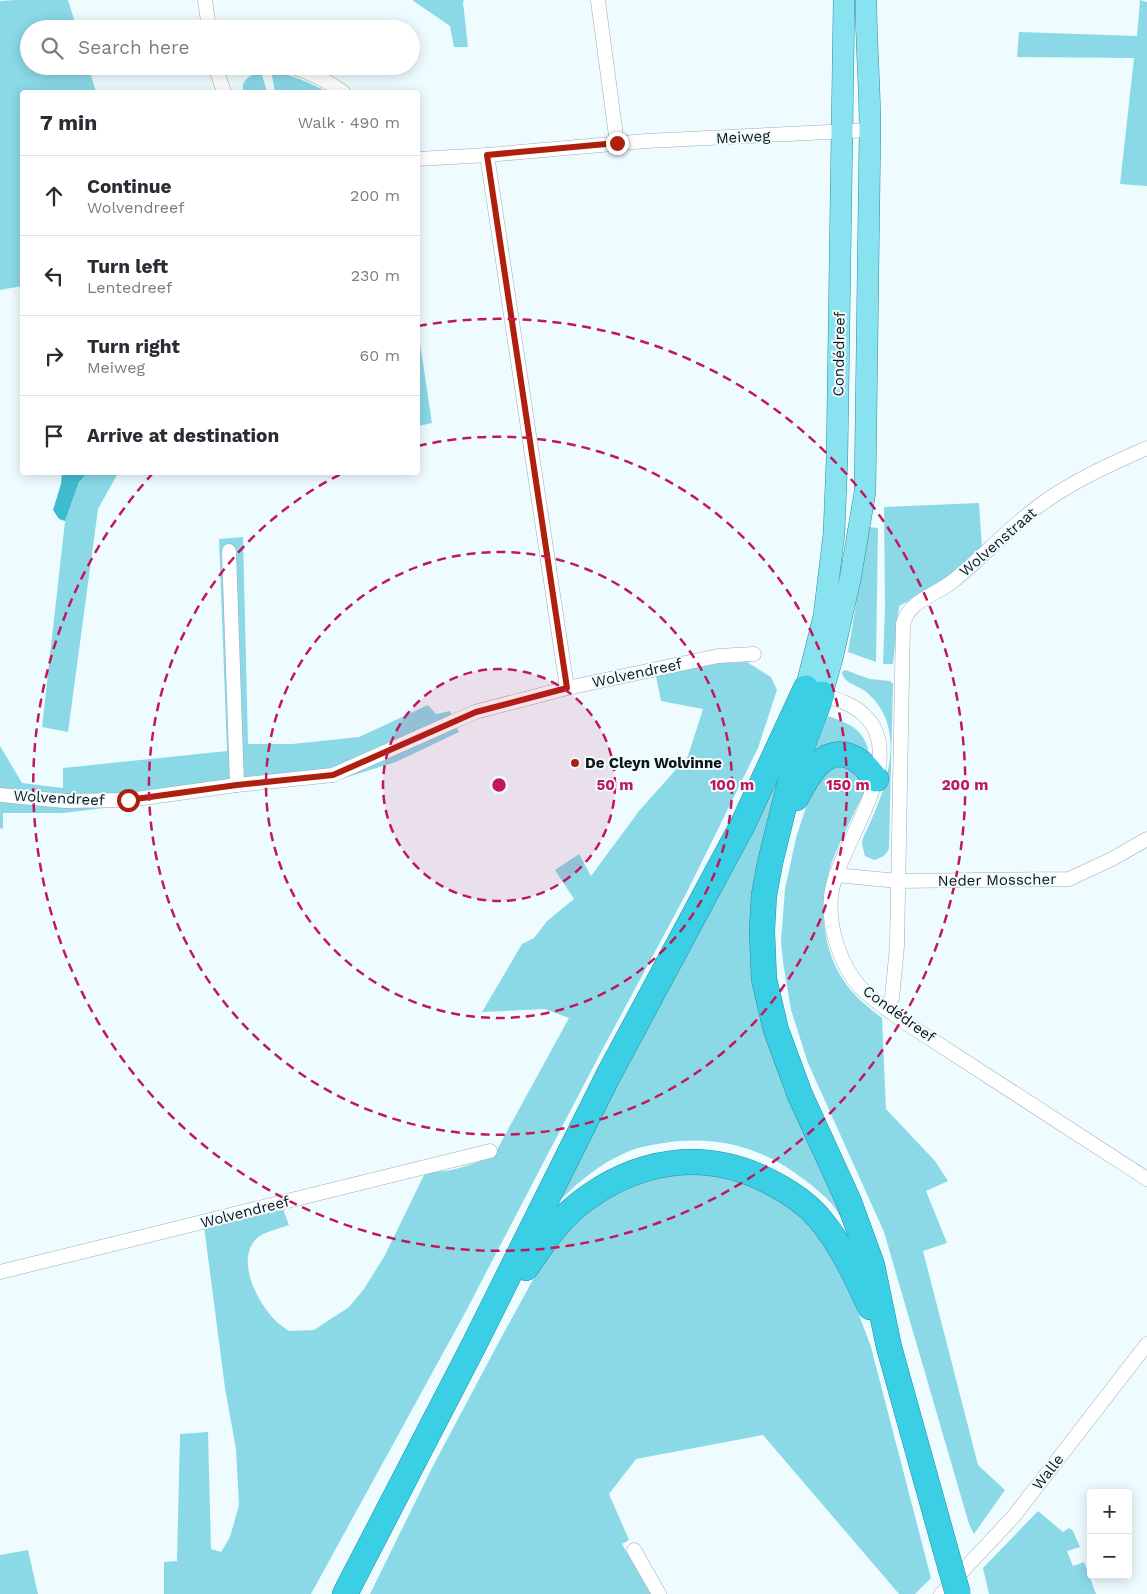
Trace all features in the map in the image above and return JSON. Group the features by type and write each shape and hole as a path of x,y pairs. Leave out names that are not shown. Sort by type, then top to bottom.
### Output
{"highway":[{"path":"814,691 779,826 764,895 762,930 764,979 776,1030 800,1095 849,1202 872,1265 889,1347 958,1594"},
{"path":"345,1590 474,1345 608,1076 814,691"},
{"path":"779,826 812,770 827,757 835,754 850,757 861,762 876,779"},
{"path":"474,1345 538,1250 555,1228 577,1205 613,1182 635,1171 661,1164 689,1162 717,1163 738,1168 780,1187 800,1200 818,1217 833,1238 856,1276 889,1347"}],"main road":[{"name":"Condédreef","path":"814,691 834,533 837,458 844,0"},
{"name":"Condédreef","path":"814,691 832,659 850,580 865,492 870,130 866,0"}],"street":[{"path":"205,0 208,20"},
{"path":"598,1 617,143"},
{"path":"218,75 223,90"},
{"path":"315,75 340,90"},
{"name":"Meiweg","path":"420,159 487,155 617,143 870,130"},
{"path":"487,155 567,688"},
{"name":"Wolvenstraat","path":"902,674 902,624 905,614 913,605 950,583 1051,497 1093,472 1147,448"},
{"path":"229,551 237,785"},
{"name":"Wolvendreef","path":"0,795 65,801 128,800 237,785 333,775 476,712 567,688 718,656 754,654"},
{"name":"Condédreef","path":"892,998 897,946 902,674"},
{"name":"Condédreef","path":"814,691 846,703 864,714 875,729 881,748 876,779 864,812 836,875 831,895 834,936 851,974 860,987 906,1023 1147,1179"},
{"name":"Neder Mosscher","path":"836,875 898,882 1069,879 1112,859 1147,839"},
{"name":"Wolvendreef","path":"0,1272 490,1151"},
{"name":"Walle","path":"941,1594 1014,1516 1147,1344"},
{"path":"634,1550 659,1594"}],"shaded area":[{"path":"68,0 74,20 20,20 20,75 91,75 95,90 20,90 20,286 0,290 0,1"},
{"path":"412,0 464,0 468,47 454,47 450,26"},
{"path":"1140,0 1147,2 1147,186 1120,184 1134,58 1017,57 1019,32 1137,36"},
{"path":"262,75 266,90 243,90 243,86 248,77"},
{"path":"272,75 289,75 323,90 275,90"},
{"path":"420,343 432,423 420,426"},
{"path":"62,475 85,475 79,482 65,521 59,519 53,510"},
{"path":"85,475 117,475 98,509 68,732 42,727 65,521 79,482"},
{"path":"979,503 982,548 967,565 929,590 899,606 893,664 883,664 885,606 884,507"},
{"path":"869,527 878,528 876,662 848,652"},
{"path":"243,537 248,744 292,744 359,737 428,705 436,714 450,711 459,732 396,762 338,780 63,813 3,813 3,829 0,828 0,746 22,783 63,788 63,768 227,751 219,539"},
{"path":"747,662 771,677 777,690 758,748 686,894 465,1313 311,1594 164,1594 164,1562 177,1561 180,1434 208,1432 211,1549 221,1552 230,1537 239,1505 236,1449 225,1388 204,1226 283,1209 289,1225 259,1236 251,1247 248,1257 248,1269 251,1280 267,1311 289,1331 314,1330 349,1307 364,1289 385,1255 426,1171 451,1170 493,1157 569,1018 545,1009 482,1012 522,944 534,938 547,921 574,899 555,870 579,854 591,876 639,811 688,756 703,709 661,701 656,676 719,663"},
{"path":"845,670 870,679 890,681 893,684 889,848 887,853 874,860 865,856 862,844 885,782 890,762 891,743 887,724 879,706 865,691 845,679 842,672"},
{"path":"828,716 846,723 863,736 870,762 812,758"},
{"path":"790,744 753,910 846,1226 828,1200 790,1169 756,1152 739,1146 702,1141 664,1143 640,1147 627,1152 592,1172 562,1198 544,1217"},
{"path":"847,761 864,782 864,793 836,851 828,875 825,891 824,923 831,955 837,970 858,998 882,1018 886,1109 935,1161 948,1181 926,1191 947,1243 923,1251 978,1465 1005,1490 974,1534 969,1524 884,1232 808,1063 791,1010 783,962 781,941 785,889 796,838 816,776"},
{"path":"694,1171 749,1182 807,1219 843,1272 871,1347 931,1578 915,1594 899,1594 763,1435 636,1459 609,1494 629,1540 622,1544 651,1594 370,1594 433,1466 501,1338 535,1276 565,1232 590,1209 639,1180"},
{"path":"1038,1511 1063,1532 1069,1528 1073,1531 1080,1547 1067,1551 1073,1566 1084,1562 1087,1570 1087,1579 1090,1579 1096,1594 989,1594 983,1568"},
{"path":"28,1550 38,1594 0,1594 0,1555"}],"place":[{"name":"De Cleyn Wolvinne","path":"575,763"}],"route":[{"path":"128,800 237,785 333,775 476,712 567,688 487,155 617,143"}]}
